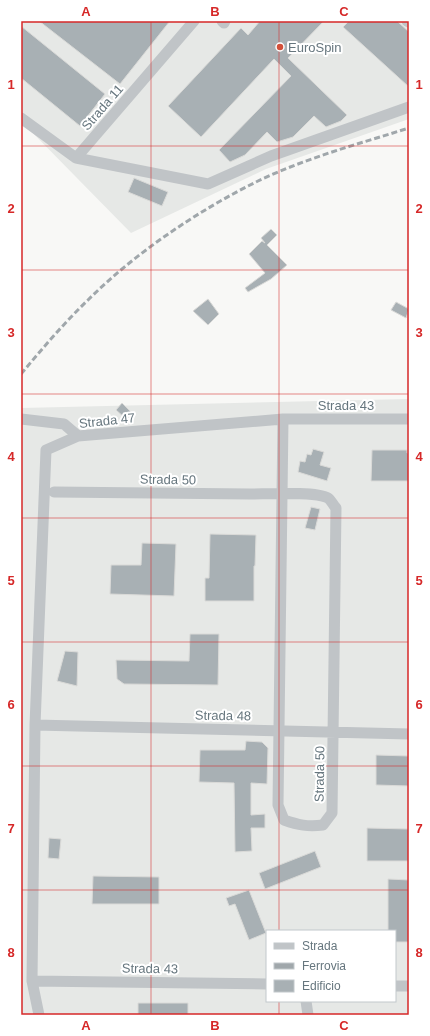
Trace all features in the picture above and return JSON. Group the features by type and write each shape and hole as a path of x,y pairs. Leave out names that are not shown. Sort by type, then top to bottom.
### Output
{"street":[{"name":"Strada 11","path":"76,158 194,21"},
{"path":"21,118 76,158 208,184 271,156 409,107"},
{"path":"21,419 64,424 78,436"},
{"name":"Strada 47","path":"39,1015 32,981 35,725 46,450 78,436 283,419"},
{"name":"Strada 43","path":"283,419 409,419"},
{"name":"Strada 50","path":"54,492 282,494 320,495 329,499 336,508 332,813 323,825 308,827 284,820 278,806 282,494 283,419"},
{"name":"Strada 48","path":"35,725 409,734"},
{"name":"Strada 43","path":"32,981 266,984"},
{"path":"396,986 409,986"},
{"path":"306,1002 308,1015"}],"shaded area":[{"path":"21,21 409,21 409,119 266,169 131,233 21,121"},
{"path":"409,399 409,1015 21,1015 21,408"}],"building":[{"path":"39,21 170,21 120,84"},
{"path":"260,21 324,21 288,58 347,115 341,121 326,127 314,116 293,137 277,142 267,132 245,155 230,162 219,150 291,76 274,59 201,137 168,106 241,28 248,35"},
{"path":"349,21 397,21 409,32 409,87 343,27"},
{"path":"21,26 105,94 80,126 21,78"},
{"path":"134,178 168,192 162,206 128,192"},
{"path":"271,229 277,235 267,245 287,265 271,279 248,292 245,288 265,273 249,254 262,241 265,243 261,238"},
{"path":"208,299 219,314 208,325 193,311"},
{"path":"396,302 409,309 406,318 391,310"},
{"path":"122,403 131,412 125,418 116,410"},
{"path":"313,449 324,452 320,465 331,468 327,481 298,472 300,461 305,462 307,454 311,455"},
{"path":"372,450 407,450 407,453 409,453 409,481 371,481"},
{"path":"311,507 320,509 315,530 305,528"},
{"path":"210,534 256,535 254,601 205,601 205,578 209,578"},
{"path":"142,543 176,544 174,596 110,594 111,565 141,565"},
{"path":"190,634 219,634 218,685 124,684 117,679 116,660 189,661"},
{"path":"65,651 78,652 77,686 57,681"},
{"path":"246,741 262,742 268,748 267,784 251,783 251,815 265,814 265,828 251,828 252,851 235,852 234,783 199,782 200,750 245,750"},
{"path":"376,755 409,756 409,786 376,785"},
{"path":"367,828 409,829 409,861 367,861"},
{"path":"49,838 61,839 59,859 48,858"},
{"path":"315,851 321,867 265,889 259,873"},
{"path":"93,876 159,877 159,904 92,904"},
{"path":"388,879 409,880 409,942 396,942 396,930 388,930"},
{"path":"249,890 266,933 249,940 235,904 229,906 226,898"},
{"path":"138,1003 188,1003 188,1015 138,1015"}],"railway":[{"path":"21,374 70,318 106,283 147,249 213,205 258,181 295,165 409,128"}],"place":[{"name":"EuroSpin","path":"280,47"}]}
